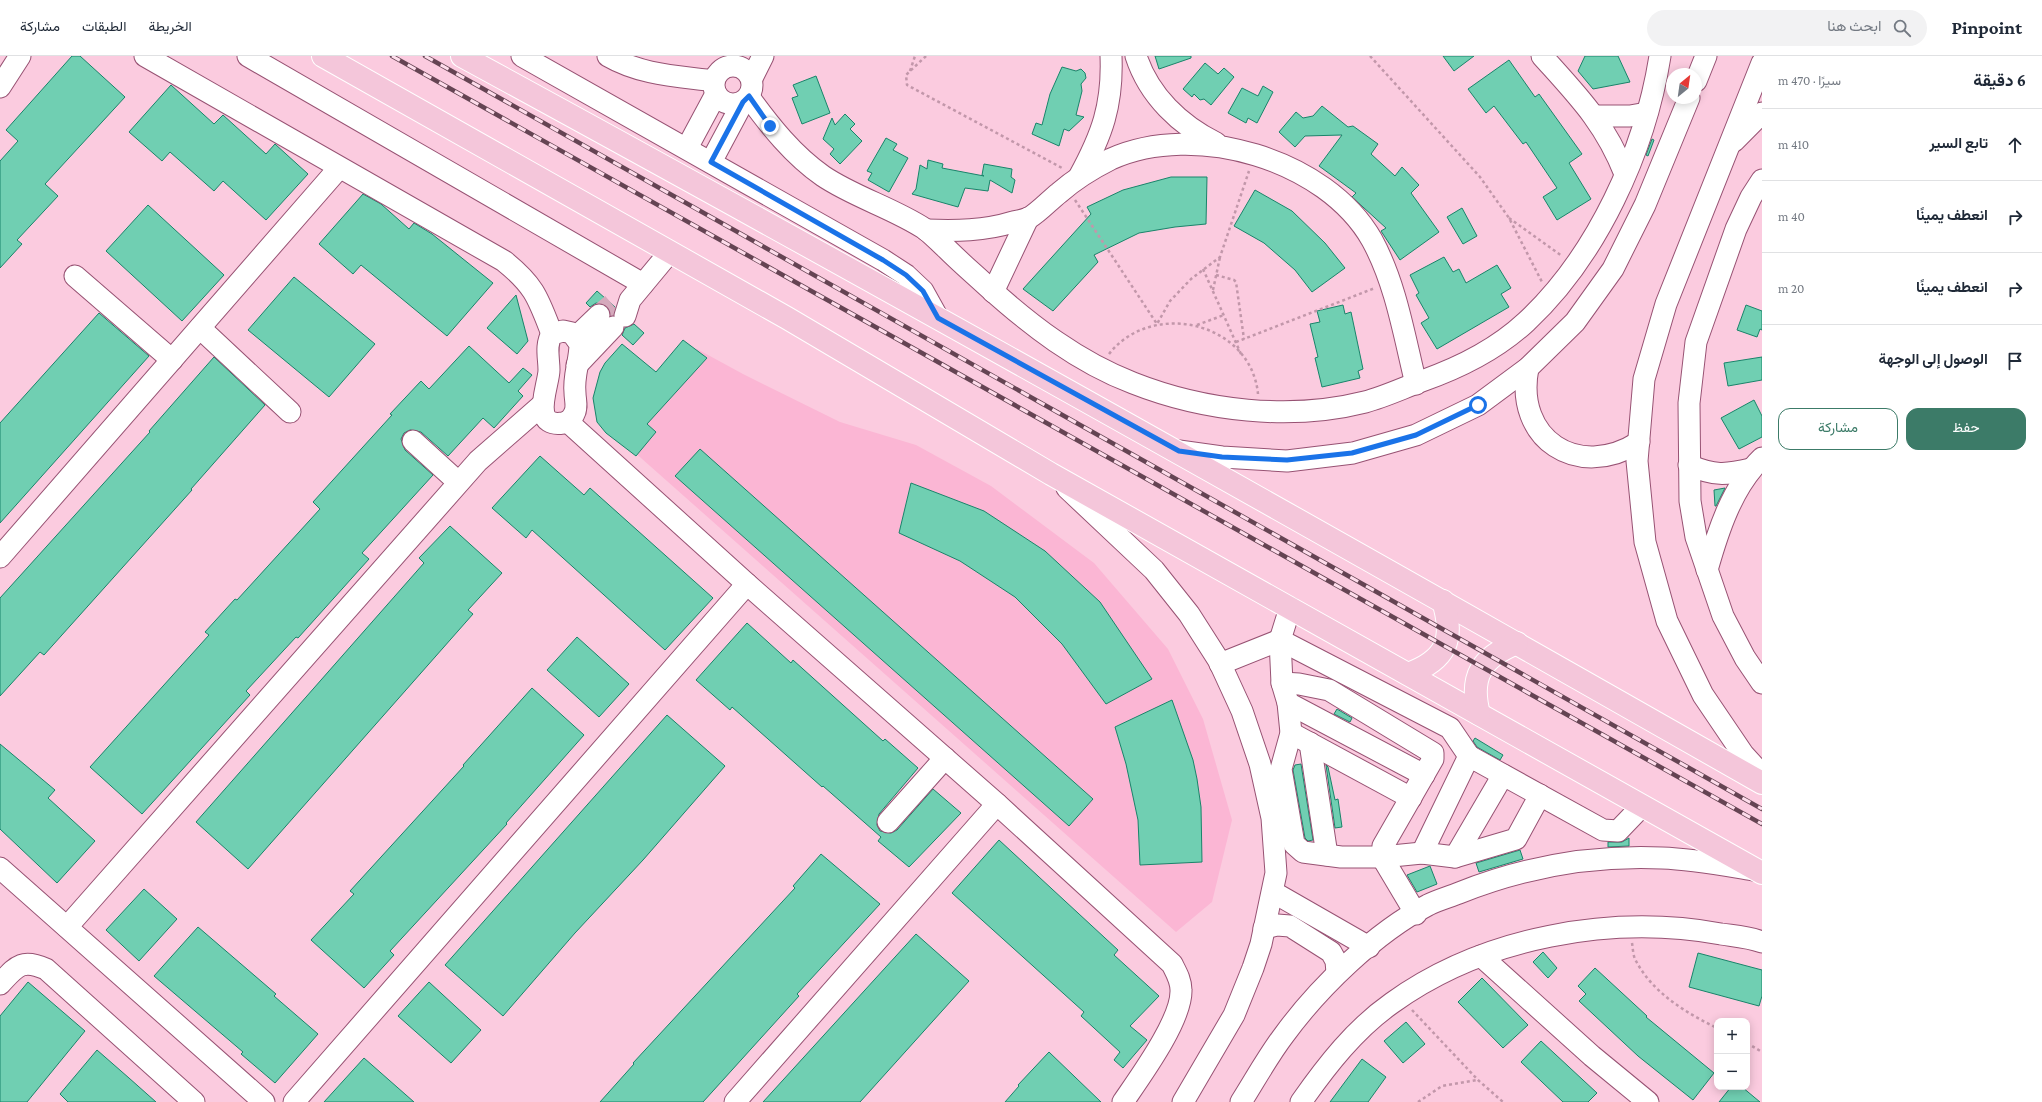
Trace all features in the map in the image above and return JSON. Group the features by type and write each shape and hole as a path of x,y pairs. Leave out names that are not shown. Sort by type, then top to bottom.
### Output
{"main road":[{"path":"323,56 669,253 787,318 1051,474 1760,872"},
{"path":"462,56 1179,451 1762,783"},
{"path":"1408,674 1426,668 1442,651 1447,640 1449,625 1443,601"},
{"path":"1479,714 1475,694 1475,685 1479,672 1486,661 1494,654 1518,644"}],"street":[{"path":"0,87 20,56"},
{"path":"145,56 504,261 520,273 537,295 552,334 548,344 549,374 542,405 544,414 548,419 558,423 568,422 574,415 576,406 575,379 580,344 576,337 566,331 552,334"},
{"path":"248,56 643,284"},
{"path":"522,56 883,260 906,275 923,291 938,318"},
{"path":"608,56 631,68 715,88 728,104 748,92"},
{"path":"711,162 748,92 763,56"},
{"path":"1073,182 1096,147 1107,114 1112,80 1111,56"},
{"path":"1136,56 1139,66 1154,92 1173,115 1197,133 1224,146 1276,162 1313,180 1345,206 1371,239 1391,282 1416,384"},
{"path":"1542,56 1594,116 1607,134 1625,174"},
{"path":"687,148 715,88 722,69 733,61 743,68 748,92 770,126 795,153 824,176 926,230 993,292 1050,338 1100,368 1132,383 1177,397 1223,406 1270,412 1326,409 1365,402 1451,370 1490,349 1525,323 1549,297 1575,265 1600,225 1625,174 1647,113 1660,56"},
{"path":"1762,63 1697,230 1666,304 1644,379 1637,461 1645,542 1667,621 1703,695 1743,754 1762,775"},
{"path":"1179,451 1222,457 1287,460 1352,453 1416,435 1478,405 1528,368 1575,322 1613,269 1645,205 1687,104"},
{"path":"1594,116 1624,116 1647,113"},
{"path":"1729,145 1762,113"},
{"path":"926,230 960,231 995,227 1028,218 1073,182 1112,159 1148,148 1186,143 1224,146"},
{"path":"0,557 339,168"},
{"path":"1762,180 1751,197 1736,229 1696,342 1689,403 1690,501 1694,528 1723,616 1746,658 1762,683"},
{"path":"993,292 1028,218"},
{"path":"577,365 616,312 643,284 669,253"},
{"path":"75,276 172,360"},
{"path":"576,337 616,312"},
{"path":"200,328 290,412"},
{"path":"1528,368 1525,384 1529,410 1538,430 1549,442 1578,456 1594,458 1610,457 1625,451 1638,442"},
{"path":"67,927 458,482 478,461 542,405"},
{"path":"568,422 747,584 997,804 1172,964 1179,977 1182,990 1178,1007 1154,1055 1123,1102"},
{"path":"413,441 458,482"},
{"path":"1689,466 1708,473 1730,474 1757,463"},
{"path":"1707,570 1719,531 1733,499 1757,463"},
{"path":"1051,474 1154,570 1189,614 1220,664 1242,711 1260,764 1272,818 1276,873 1273,892 1253,968 1234,1014 1183,1102"},
{"path":"1694,528 1719,531"},
{"path":"294,1102 747,584"},
{"path":"1290,608 1280,640 1285,693 1291,733 1281,769 1294,844 1303,852 1327,855 1382,857 1422,853 1454,856 1516,839 1540,796"},
{"path":"1220,664 1280,640 1450,728 1469,756 1603,830 1618,831 1642,806"},
{"path":"1285,693 1300,684 1329,690 1433,753 1433,759 1382,846 1382,857 1416,914"},
{"path":"1285,693 1424,775"},
{"path":"1291,733 1411,798"},
{"path":"1310,743 1327,855"},
{"path":"1422,853 1469,756"},
{"path":"888,822 945,758"},
{"path":"1454,856 1503,775"},
{"path":"734,1102 997,804"},
{"path":"1241,1102 1284,1035 1337,973 1388,932 1428,906 1518,872 1566,863 1614,858 1663,858 1711,863 1760,872"},
{"path":"0,868 264,1102"},
{"path":"1273,892 1369,947"},
{"path":"1264,928 1277,925 1290,926 1331,952 1336,961 1337,973"},
{"path":"1301,1102 1348,1041 1400,998 1435,977 1481,956 1517,944 1554,935 1592,929 1693,929 1762,942"},
{"path":"1481,956 1592,1056 1648,1102"},
{"path":"0,984 16,966 26,964 46,968 194,1102"}],"path":[{"path":"915,56 909,72 906,75 907,85 1073,182 1157,324"},
{"path":"909,72 926,56"},
{"path":"1370,56 1480,177 1509,218 1549,297"},
{"path":"1213,290 1220,257 1254,155"},
{"path":"1509,218 1575,265"},
{"path":"1157,324 1170,301 1191,279 1220,257"},
{"path":"1203,269 1254,379 1258,392 1259,410"},
{"path":"1216,275 1232,279 1236,282 1244,339"},
{"path":"1236,342 1391,282"},
{"path":"1197,325 1224,315"},
{"path":"1100,368 1110,352 1123,340 1139,330 1157,324 1177,322 1197,325 1220,336 1230,343 1243,357"},
{"path":"1630,928 1635,961 1660,992 1692,1016 1714,1027"},
{"path":"1400,998 1478,1080 1502,1102"},
{"path":"1750,1045 1762,1052"},
{"path":"1418,1102 1442,1086 1478,1080"}],"shaded area":[{"path":"697,349 743,374 840,422 916,445 991,486 1094,563 1168,649 1203,719 1232,820 1212,902 1176,932 606,427"}],"building":[{"path":"72,56 80,56 125,97 45,184 58,196 17,240 22,244 0,268 0,161 18,141 6,130"},
{"path":"1155,56 1191,56 1191,58 1159,69"},
{"path":"1443,56 1474,56 1454,71"},
{"path":"1585,56 1618,56 1630,82 1593,89 1578,71"},
{"path":"1509,60 1535,97 1539,94 1582,154 1569,163 1591,199 1557,220 1543,197 1557,188 1526,142 1523,144 1494,106 1486,113 1468,89"},
{"path":"1205,63 1218,74 1224,68 1234,77 1211,105 1204,99 1200,100 1194,94 1192,97 1183,89"},
{"path":"1062,67 1076,71 1081,69 1085,73 1086,78 1081,84 1082,91 1076,115 1084,117 1069,131 1064,129 1059,146 1032,134 1036,123 1042,125 1050,94"},
{"path":"816,76 830,113 802,124 792,98 798,96 793,85"},
{"path":"171,85 214,124 223,115 266,154 275,144 308,174 266,220 223,181 214,191 170,152 162,161 129,132"},
{"path":"1263,86 1273,92 1257,123 1248,118 1246,123 1228,113 1242,88 1258,96"},
{"path":"1322,106 1348,127 1353,126 1378,144 1371,154 1395,176 1402,167 1419,185 1411,193 1439,232 1400,260 1381,231 1386,228 1352,197 1356,193 1319,166 1342,135 1305,136 1295,147 1279,132 1296,112 1303,118 1313,116"},
{"path":"845,114 855,124 850,129 862,141 840,164 830,154 834,149 823,139 832,118 835,125"},
{"path":"886,138 897,144 893,150 908,158 889,192 868,180 872,173 867,171"},
{"path":"1652,139 1654,140 1648,156 1646,155"},
{"path":"928,160 943,164 942,168 984,176 982,175 984,164 1012,169 1011,177 1015,180 1012,193 990,180 988,191 965,188 958,207 912,194 916,189 920,165 927,169"},
{"path":"1171,177 1207,177 1206,224 1139,233 1094,255 1098,262 1053,311 1023,289 1091,214 1087,207 1123,190"},
{"path":"1255,190 1292,211 1325,243 1345,268 1312,292 1295,270 1264,243 1234,226"},
{"path":"363,194 381,204 409,229 414,223 432,234 493,283 447,336 361,265 353,274 319,244"},
{"path":"148,205 224,275 182,321 106,251"},
{"path":"1462,208 1477,236 1463,244 1447,217"},
{"path":"1444,257 1453,272 1459,269 1466,283 1497,265 1511,288 1501,294 1509,307 1437,349 1421,323 1429,318 1416,295 1419,293 1410,275"},
{"path":"294,277 375,344 329,397 248,330"},
{"path":"597,291 615,307 613,315 611,315 608,307 603,304 596,303 590,307 586,303"},
{"path":"516,295 528,341 517,354 487,328"},
{"path":"1343,305 1345,314 1351,312 1363,369 1358,371 1360,378 1322,387 1315,358 1318,357 1310,324 1320,322 1317,311"},
{"path":"1746,305 1762,311 1762,330 1760,329 1757,337 1737,330"},
{"path":"99,313 149,356 0,523 0,423"},
{"path":"634,324 644,333 633,345 622,335 625,328"},
{"path":"683,340 707,358 647,424 656,432 636,456 606,433 597,422 593,398 600,372 605,363 622,344 656,372"},
{"path":"469,346 509,383 523,368 532,375 518,391 523,396 494,428 483,418 448,456 421,432 410,430 404,433 401,439 405,450 433,475 362,553 369,559 298,638 296,637 246,691 250,695 142,814 90,767 209,635 205,632 235,599 237,600 320,509 313,502 392,415 390,414 421,381 429,389"},
{"path":"214,357 265,405 191,489 192,490 44,655 40,652 0,696 0,598 150,432 149,431"},
{"path":"1762,357 1762,380 1728,386 1724,363"},
{"path":"1754,400 1762,416 1762,437 1739,449 1721,418"},
{"path":"700,449 1093,799 1069,826 675,476"},
{"path":"540,456 584,495 590,488 713,598 665,650 532,530 526,538 492,508"},
{"path":"911,483 984,511 1045,551 1100,602 1152,679 1106,704 1062,644 1015,597 960,561 899,533"},
{"path":"1725,488 1716,506 1715,506 1714,490"},
{"path":"450,526 502,573 468,610 473,614 248,869 196,822 424,563 419,558"},
{"path":"747,623 791,663 793,660 883,741 885,739 918,768 879,814 877,825 880,831 891,833 897,830 933,789 961,813 909,867 878,841 881,837 823,786 822,787 732,707 730,710 696,680"},
{"path":"577,637 629,684 599,717 547,670"},
{"path":"532,688 584,735 506,823 507,824 390,951 394,955 364,988 311,940 354,894 350,891 464,766 463,765"},
{"path":"1172,700 1193,760 1197,779 1201,807 1202,862 1140,865 1138,820 1126,764 1115,727"},
{"path":"1337,709 1352,718 1350,722 1334,714"},
{"path":"667,715 725,766 643,860 575,933 503,1016 445,965"},
{"path":"1475,738 1503,755 1500,760 1477,747 1473,741"},
{"path":"0,744 55,790 48,798 95,841 57,883 0,829"},
{"path":"1301,764 1313,840 1308,841 1305,838 1293,770 1295,765"},
{"path":"1326,765 1328,767 1335,800 1338,799 1342,827 1335,828"},
{"path":"1629,838 1629,846 1608,847 1608,842 1622,842"},
{"path":"999,840 1118,950 1114,955 1159,996 1130,1026 1147,1040 1123,1068 1114,1060 1120,1052 1081,1016 1084,1012 952,893"},
{"path":"1520,850 1523,859 1479,872 1476,863"},
{"path":"821,854 880,904 797,994 799,996 703,1102 600,1102 634,1064 633,1063 795,888 793,886"},
{"path":"1430,866 1437,884 1417,892 1407,875"},
{"path":"144,889 177,919 139,961 106,930"},
{"path":"198,927 276,994 274,996 318,1034 275,1083 241,1054 243,1052 154,976"},
{"path":"916,934 969,981 860,1102 763,1102"},
{"path":"1543,952 1557,968 1548,978 1533,962"},
{"path":"1698,953 1762,970 1762,996 1759,1006 1689,987"},
{"path":"1595,968 1647,1016 1646,1017 1714,1073 1693,1100 1638,1056 1579,1001 1586,994 1578,986"},
{"path":"1482,978 1528,1025 1503,1048 1458,1002"},
{"path":"28,982 85,1031 27,1102 0,1102 0,1016"},
{"path":"429,982 481,1030 451,1063 398,1016"},
{"path":"1406,1022 1425,1044 1403,1063 1384,1041"},
{"path":"1541,1041 1597,1093 1588,1102 1563,1102 1521,1062"},
{"path":"97,1050 156,1102 68,1102 60,1094"},
{"path":"1049,1052 1101,1102 1005,1102 1019,1086 1018,1085"},
{"path":"364,1058 414,1102 324,1102"},
{"path":"1362,1059 1386,1077 1368,1102 1330,1102"},
{"path":"1729,1090 1746,1090 1760,1102 1719,1102"}],"tunnel":[{"path":"599,315 612,304"}],"railway":[{"path":"392,56 1762,824"},
{"path":"425,56 1762,809"}],"route":[{"path":"770,126 749,96 743,102 711,162 883,260 906,275 923,291 938,318 1179,451 1222,457 1287,460 1352,453 1416,435 1478,405"}]}
